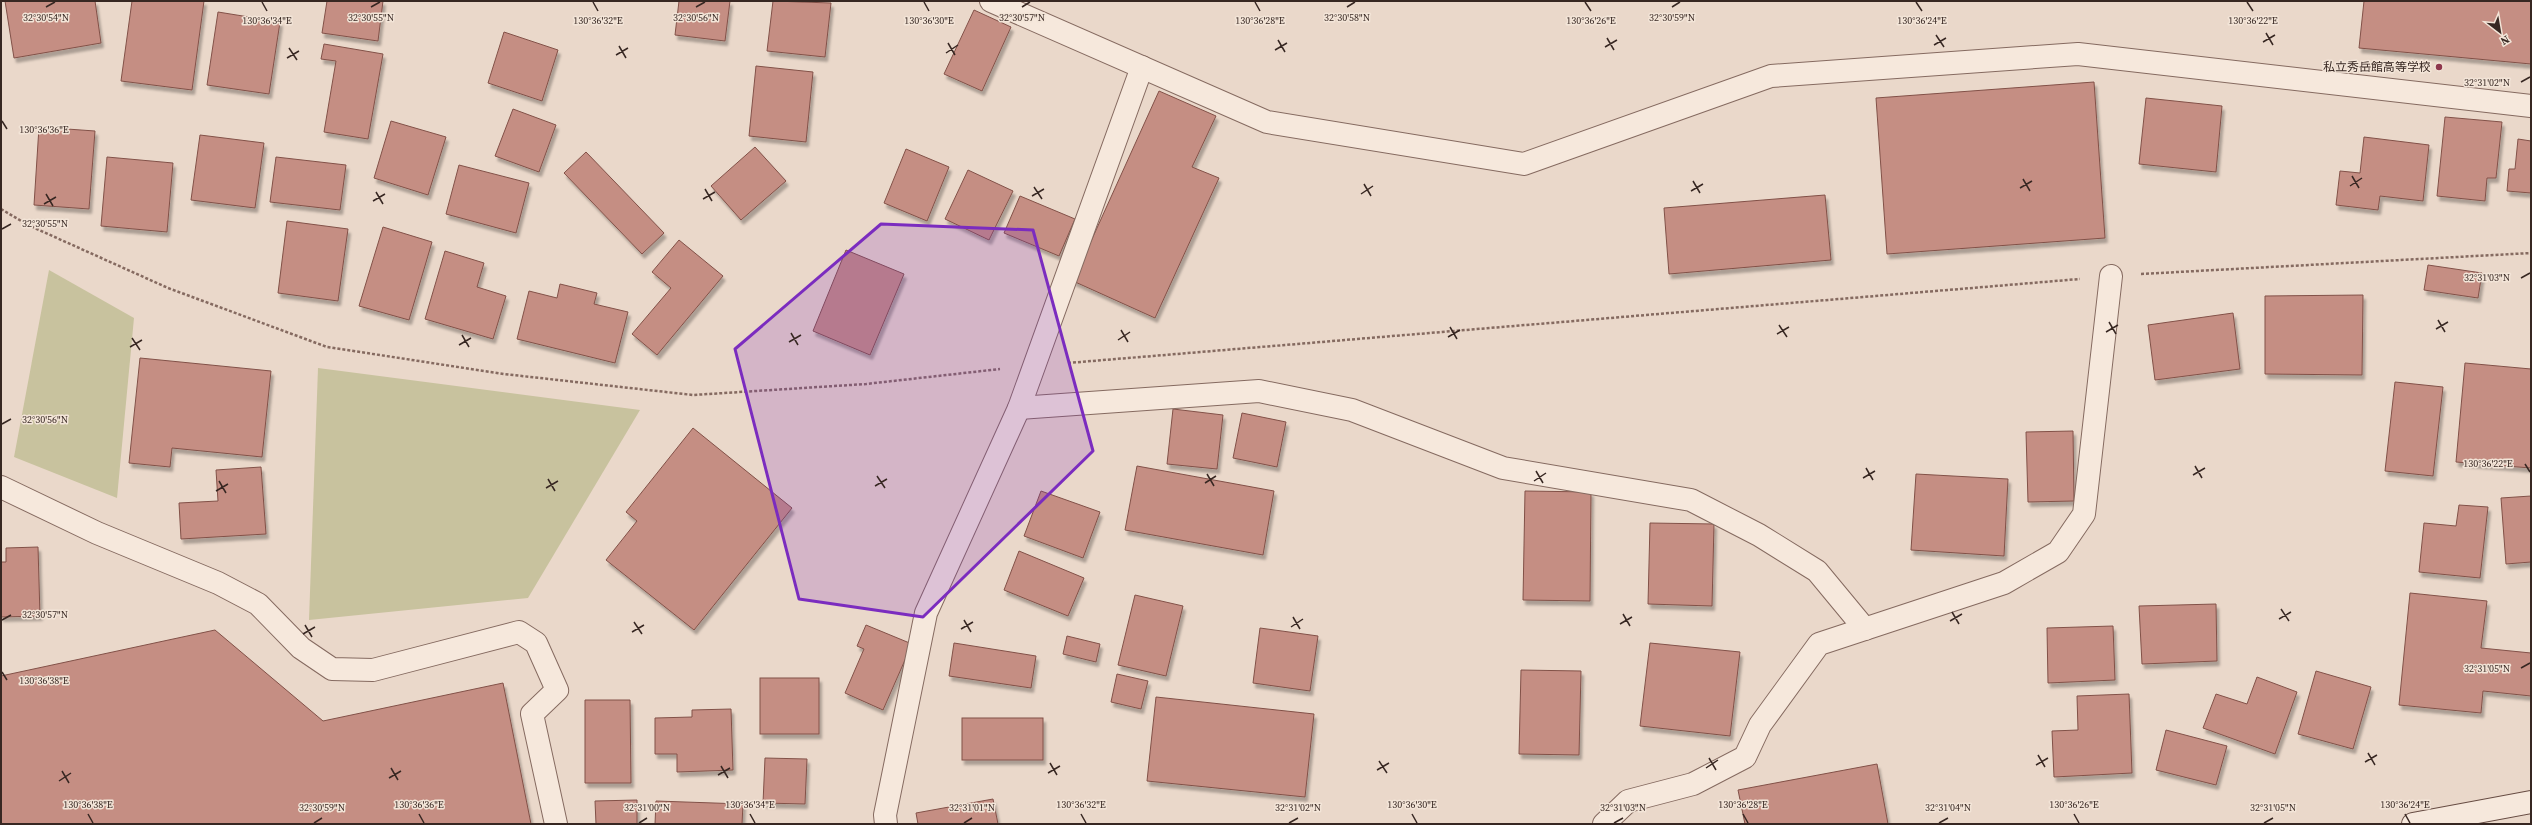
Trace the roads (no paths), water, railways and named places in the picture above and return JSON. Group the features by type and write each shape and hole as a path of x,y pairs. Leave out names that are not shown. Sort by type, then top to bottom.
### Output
{"street":[{"path":"991,1 1267,122 1524,164 1770,76 2078,54 2531,106"},
{"path":"886,824 885,815 926,613 1019,408 1142,67"},
{"path":"1604,824 1628,801 1693,784 1744,757 1760,726 1819,644 2004,583 2058,552 2084,514 2111,276"},
{"path":"1019,408 1259,391 1352,410 1503,468 1691,500 1759,535 1817,571 1865,629"},
{"path":"1,487 97,533 218,583 258,604 300,648 332,669 373,670 519,632 536,642 557,690 532,714 556,824"},
{"path":"2413,824 2531,802"}],"place":[{"name":"私立秀岳館高等学校","path":"2439,67"}]}
